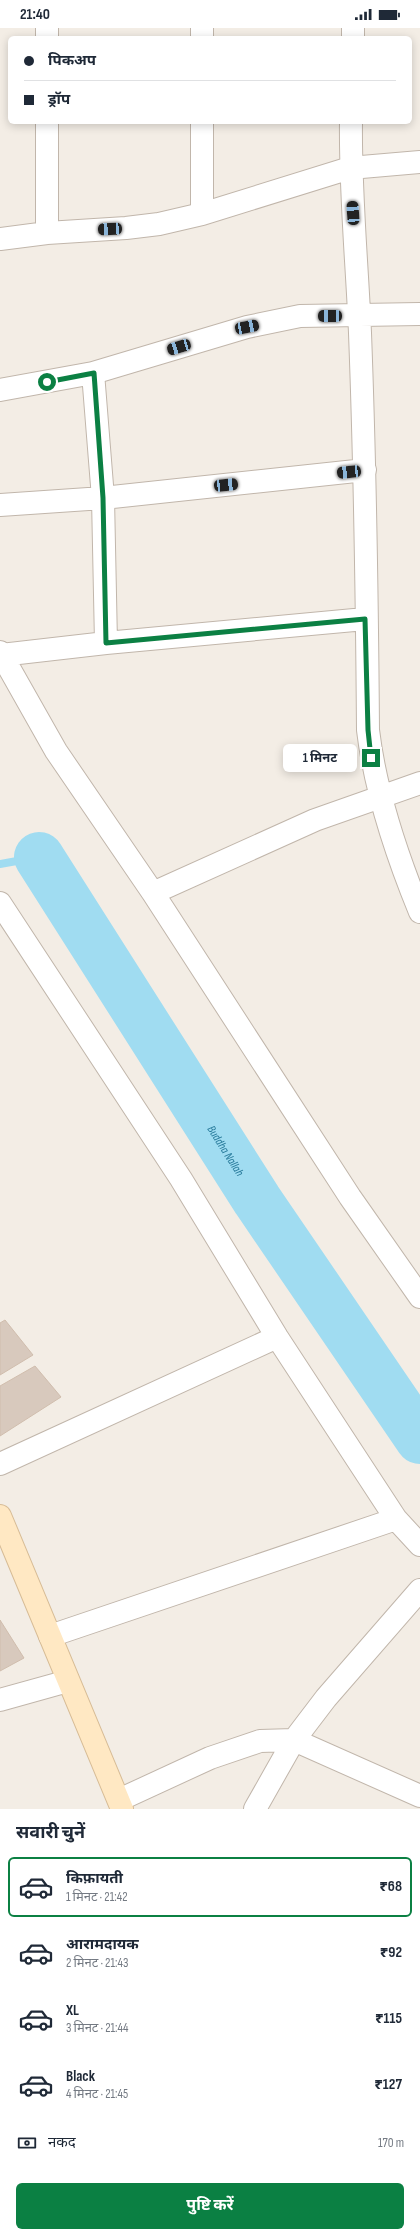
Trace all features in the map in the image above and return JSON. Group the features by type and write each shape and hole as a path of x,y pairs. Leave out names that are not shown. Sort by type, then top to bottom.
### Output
{"street":[{"path":"47,124 47,233"},
{"path":"202,124 202,214"},
{"path":"351,124 350,168 359,316 365,470 365,619 368,730 371,758 381,796 408,884 420,912"},
{"path":"0,239 47,233 126,228 159,224 202,214 350,168 420,162"},
{"path":"0,390 94,373 247,327 300,316 420,314"},
{"path":"94,373 103,498 106,643"},
{"path":"0,505 103,498 365,470"},
{"path":"365,619 1,654 56,750 153,893 350,1197 420,1297"},
{"path":"153,893 315,820 420,782"},
{"path":"0,903 182,1179 277,1337 396,1519 420,1545"},
{"path":"0,1464 277,1337"},
{"path":"0,1516 68,1681 121,1804 210,1758 260,1741 294,1740 420,1796"},
{"path":"50,1636 396,1519"},
{"path":"255,1809 294,1740 326,1698 420,1590"},
{"path":"0,1700 68,1681"}],"building":[{"path":"5,1320 33,1355 0,1375 0,1323"},
{"path":"35,1366 61,1397 0,1436 0,1386"},
{"path":"0,1620 24,1658 0,1671"}],"waterway":[{"path":"0,864 39,857"},
{"name":"Buddha Nallah","path":"39,857 257,1200 420,1439"}],"route":[{"path":"47,382 94,373 103,498 106,643 365,619 368,730 371,758"}]}
